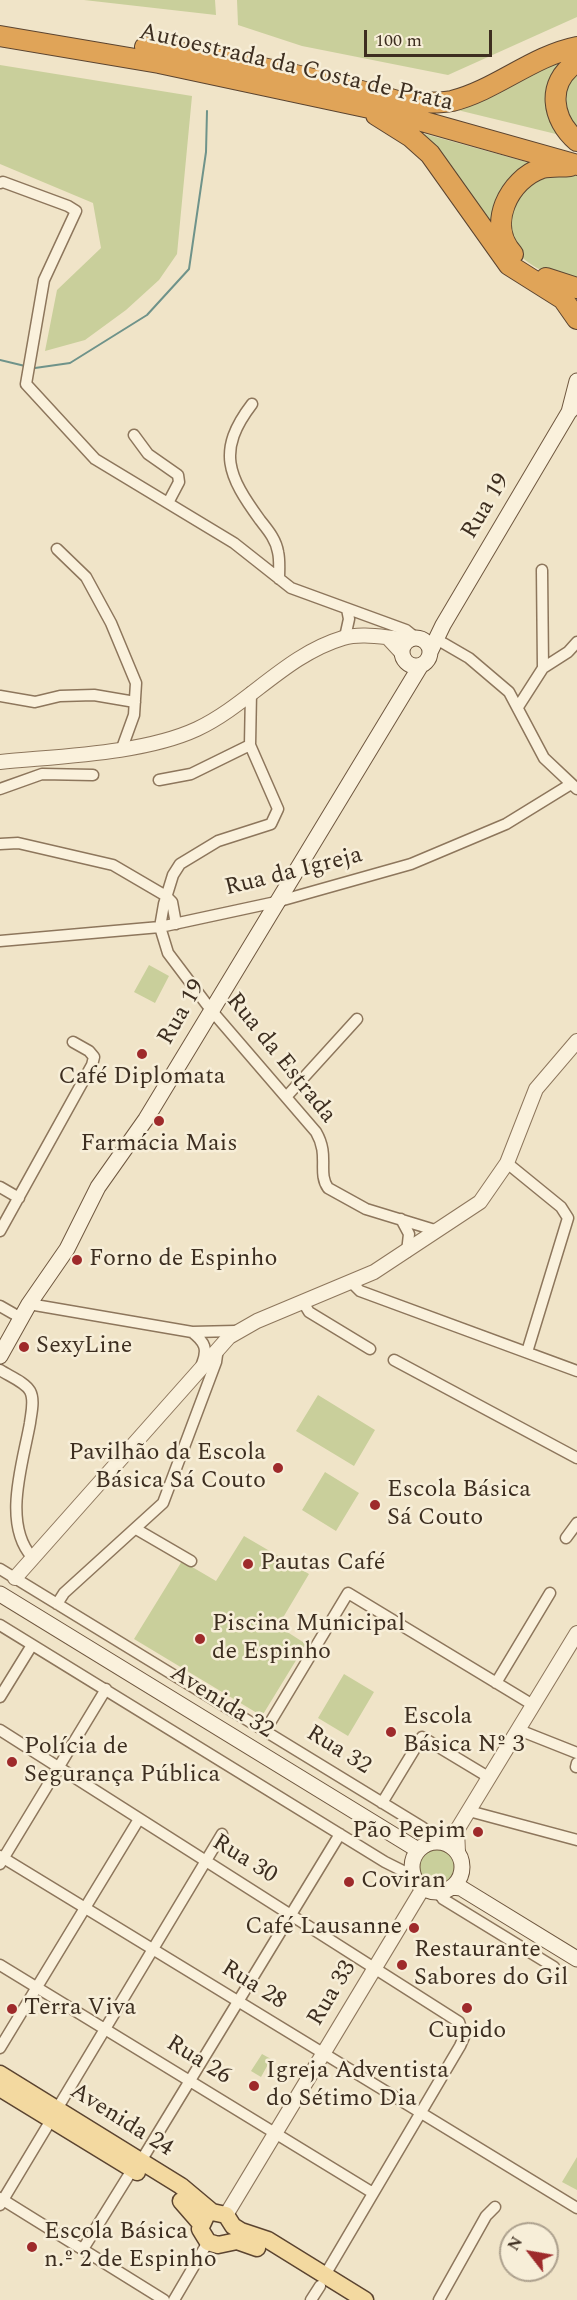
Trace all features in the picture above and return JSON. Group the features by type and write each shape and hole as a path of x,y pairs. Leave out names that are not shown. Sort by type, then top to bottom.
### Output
{"highway":[{"name":"Autoestrada da Costa de Prata","path":"0,24 204,56 350,87 577,150"},
{"name":"Autoestrada da Costa de Prata","path":"0,36 159,63 393,113 577,165"},
{"path":"401,102 451,101 473,94 543,59 577,47"},
{"path":"577,63 560,81 555,97 557,115 566,131 577,141"},
{"path":"366,109 411,137 430,154 509,265 563,299 577,319"},
{"path":"577,165 545,167 520,180 509,194 502,212 502,233 510,251 523,265 553,282 577,288"}],"main road":[{"name":"Rua 19","path":"0,1356 29,1304 67,1249 98,1187 146,1119 404,692 410,661 428,660 443,625 573,408 577,381"},
{"name":"Rua 19","path":"416,638 443,625"},
{"path":"410,661 404,644 416,638 434,646"},
{"name":"Avenida 32","path":"0,1594 415,1855"},
{"name":"Avenida 32","path":"0,1604 415,1855"},
{"path":"432,1886 415,1855 438,1842 458,1852 461,1871 466,1880 577,1947"},
{"path":"432,1886 461,1871"},
{"path":"432,1886 461,1888 577,1959"},
{"name":"Avenida 24","path":"0,2074 54,2115"},
{"name":"Avenida 24","path":"0,2088 54,2115 137,2165 186,2205 220,2223"},
{"path":"220,2223 319,2287 344,2300"},
{"name":"Avenida 24","path":"208,2242 201,2234 220,2223"},
{"path":"319,2287 365,2300"}],"street":[{"path":"0,183 3,182 46,198 75,211 44,280 26,384 29,390 95,459 169,501 234,543 291,588 406,630 416,638"},
{"path":"252,405 239,421 233,436 228,463 242,492 273,537 278,551 279,579"},
{"path":"134,435 148,454 178,475 179,482 169,501"},
{"path":"57,549 86,577 111,623 136,684 135,715 122,747"},
{"path":"542,570 543,668"},
{"path":"345,637 349,619 347,609"},
{"path":"0,762 102,752 164,741 198,728 304,654 345,637 416,638"},
{"path":"389,639 410,661"},
{"path":"518,707 543,668 568,652 577,642"},
{"path":"434,646 482,668 509,692 544,758 574,786"},
{"path":"160,927 173,875 188,858 218,841 271,824 277,815 278,808 250,745 250,693"},
{"path":"0,696 35,702 60,696 94,695 135,702"},
{"path":"159,780 191,774 250,745"},
{"path":"0,789 42,774 93,775"},
{"name":"Rua da Igreja","path":"0,941 160,927 276,902 411,864 506,824 574,786"},
{"path":"0,844 18,843 114,865 166,896 172,902 176,924"},
{"name":"Rua da Estrada","path":"160,927 168,952 211,1010 287,1096 322,1142 325,1152 324,1181 328,1188 366,1209 438,1232"},
{"path":"287,1096 357,1019"},
{"path":"15,1578 218,1348 237,1331 352,1283 407,1252 480,1202 507,1163 536,1089 577,1041"},
{"path":"0,1231 92,1065 94,1057 89,1051 72,1042"},
{"path":"507,1163 561,1207 568,1218 527,1352"},
{"path":"0,1187 20,1198"},
{"path":"400,1219 409,1234 421,1243"},
{"path":"407,1252 409,1234"},
{"path":"352,1283 360,1291 577,1371"},
{"path":"303,1302 309,1312 370,1349"},
{"path":"29,1304 192,1332 237,1331"},
{"path":"0,1306 21,1318"},
{"path":"192,1332 200,1338 206,1350 200,1369"},
{"path":"57,1604 63,1593 164,1500 216,1362 218,1348"},
{"path":"394,1360 577,1458"},
{"path":"0,1370 23,1384 30,1391 33,1400 17,1504 17,1529 22,1546 32,1557"},
{"path":"566,1538 577,1523"},
{"path":"136,1528 191,1561"},
{"name":"Rua 32","path":"0,1569 429,1832 438,1842"},
{"path":"265,1731 348,1593 533,1706"},
{"path":"496,1683 550,1593"},
{"path":"0,1625 404,1874 432,1886 443,1899 554,1967"},
{"path":"438,1842 457,1830 577,1633"},
{"path":"0,1697 32,1645"},
{"path":"1,1859 106,1689"},
{"name":"Rua 30","path":"0,1730 455,2018 463,2029 460,2046 420,2111"},
{"path":"519,1730 577,1753"},
{"path":"382,1803 422,1737 490,1778"},
{"path":"469,1811 577,1840"},
{"path":"0,2048 140,1820"},
{"path":"457,1830 458,1852"},
{"path":"164,2300 1,2201 222,1834"},
{"path":"83,2249 191,2081 340,1834"},
{"name":"Rua 28","path":"1,1859 86,1907 577,2208"},
{"name":"Rua 33","path":"220,2223 375,1968 432,1886"},
{"name":"Rua 26","path":"0,1965 373,2193"},
{"path":"319,2287 420,2111"},
{"path":"439,2300 486,2216 495,2207"},
{"path":"174,2300 208,2242"}],"green space":[{"path":"84,0 215,0 216,15"},
{"path":"237,0 577,0 577,17 448,75 302,46 238,25"},
{"path":"562,57 569,61 560,135 441,106"},
{"path":"0,65 192,96 177,254 159,280 126,310 85,340 45,351 57,290 101,248 93,203 0,164"},
{"path":"577,71 577,130 566,116 565,87"},
{"path":"425,134 530,163 524,172 502,242 422,140"},
{"path":"560,171 577,176 577,282 550,274 525,260 513,245 510,234 507,213 528,181"},
{"path":"149,965 169,976 155,1003 134,992"},
{"path":"318,1395 375,1430 354,1466 296,1431"},
{"path":"325,1472 359,1493 336,1531 302,1510"},
{"path":"244,1536 309,1574 278,1626 306,1644 262,1716 134,1639 182,1561 216,1581"},
{"path":"344,1674 374,1692 348,1736 318,1718"},
{"path":"437,1848 450,1854 456,1867 450,1880 437,1886 424,1880 418,1867 424,1854"},
{"path":"262,2054 271,2059 261,2077 251,2071"},
{"path":"577,2157 577,2190 562,2182"}],"waterway":[{"path":"35,368 70,363 147,315 189,269 206,152 207,111"},
{"path":"0,360 25,366"}],"place":[{"name":"Café Diplomata","path":"142,1054"},
{"name":"Farmácia Mais","path":"159,1121"},
{"name":"Forno de Espinho","path":"77,1260"},
{"name":"SexyLine","path":"24,1347"},
{"name":"Pavilhão da Escola Básica Sá Couto","path":"278,1468"},
{"name":"Escola Básica Sá Couto","path":"375,1505"},
{"name":"Pautas Café","path":"248,1564"},
{"name":"Piscina Municipal de Espinho","path":"200,1639"},
{"name":"Escola Básica Nº 3","path":"391,1732"},
{"name":"Polícia de Segurança Pública","path":"12,1762"},
{"name":"Pão Pepim","path":"478,1832"},
{"name":"Coviran","path":"349,1882"},
{"name":"Café Lausanne","path":"414,1928"},
{"name":"Restaurante Sabores do Gil","path":"402,1965"},
{"name":"Cupido","path":"467,2008"},
{"name":"Terra Viva","path":"12,2009"},
{"name":"Igreja Adventista do Sétimo Dia","path":"254,2086"},
{"name":"Escola Básica n.º 2 de Espinho","path":"32,2247"}]}
